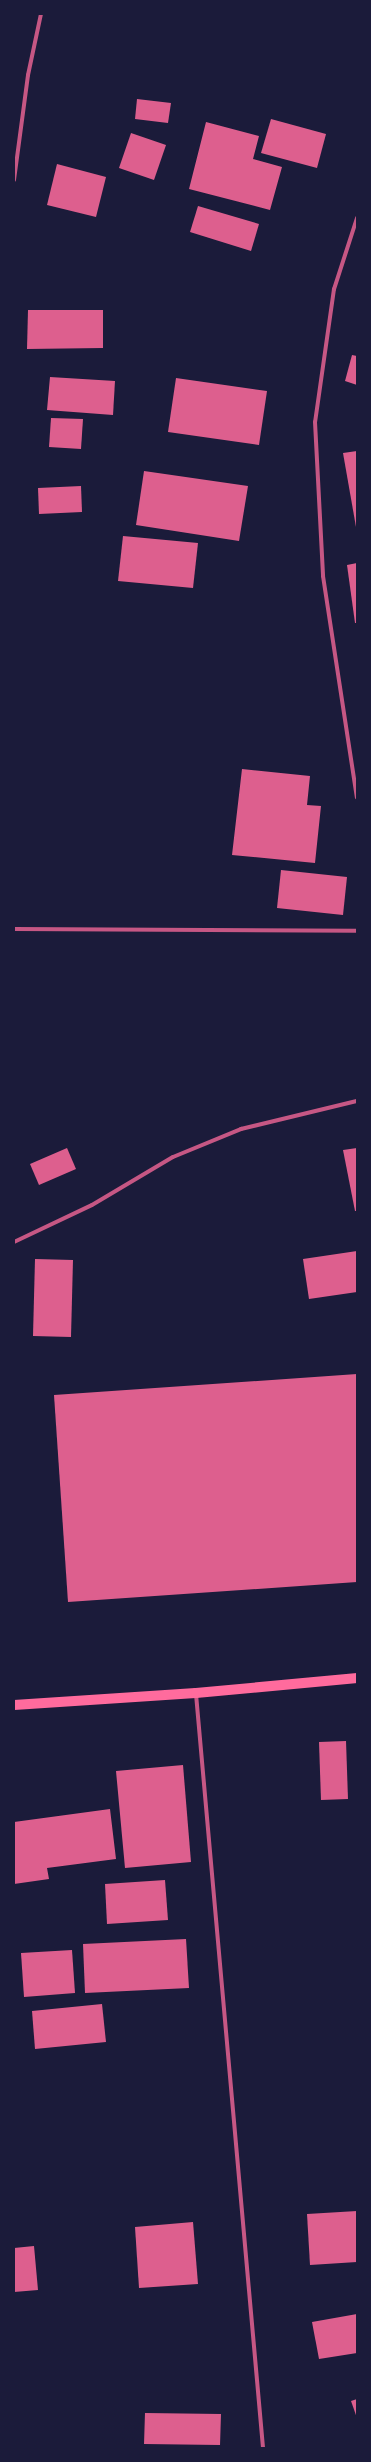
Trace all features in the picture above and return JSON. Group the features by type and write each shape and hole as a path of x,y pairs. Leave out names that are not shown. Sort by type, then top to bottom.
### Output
{"main road":[{"path":"14,1705 196,1694 357,1678"}],"street":[{"path":"14,180 28,75 41,14"},
{"path":"357,218 334,289 315,422 323,576 357,797"},
{"path":"14,929 357,931"},
{"path":"14,1242 92,1205 186,1151 241,1128 357,1101"},
{"path":"196,1694 263,2448"}],"building":[{"path":"137,99 171,103 168,123 135,119"},
{"path":"271,119 326,134 317,168 261,153"},
{"path":"206,122 259,136 253,159 282,167 270,210 189,189"},
{"path":"131,133 166,145 154,180 119,168"},
{"path":"57,164 106,177 96,217 47,205"},
{"path":"198,206 259,224 251,251 190,232"},
{"path":"28,310 103,310 103,348 27,349"},
{"path":"352,355 357,356 357,385 345,381"},
{"path":"50,377 115,381 113,415 47,410"},
{"path":"176,378 267,391 259,445 168,432"},
{"path":"51,418 83,419 81,449 49,447"},
{"path":"357,451 357,526 356,527 343,453"},
{"path":"144,471 248,486 239,541 136,525"},
{"path":"81,486 82,512 39,514 38,488"},
{"path":"123,536 198,543 193,588 118,581"},
{"path":"357,563 357,623 355,623 347,565"},
{"path":"242,769 310,776 307,805 321,806 315,863 232,855"},
{"path":"281,870 347,877 343,915 277,908"},
{"path":"67,1148 76,1169 39,1185 30,1164"},
{"path":"357,1148 357,1211 355,1211 343,1150"},
{"path":"357,1251 357,1292 309,1299 303,1259"},
{"path":"35,1259 73,1260 71,1337 33,1336"},
{"path":"357,1374 357,1582 68,1602 54,1395"},
{"path":"346,1741 348,1799 321,1800 319,1742"},
{"path":"183,1765 191,1862 125,1868 116,1771"},
{"path":"110,1809 116,1859 47,1868 49,1879 14,1884 14,1822"},
{"path":"165,1880 168,1920 107,1924 105,1884"},
{"path":"186,1939 189,1988 85,1993 83,1944"},
{"path":"72,1950 75,1993 24,1997 21,1953"},
{"path":"102,2004 106,2042 35,2049 32,2011"},
{"path":"357,2211 357,2262 310,2265 307,2214"},
{"path":"193,2222 198,2284 139,2288 135,2227"},
{"path":"34,2246 38,2290 14,2292 14,2248"},
{"path":"357,2314 357,2353 319,2359 312,2322"},
{"path":"357,2399 357,2418 351,2401"},
{"path":"145,2413 221,2414 220,2445 144,2444"}]}
